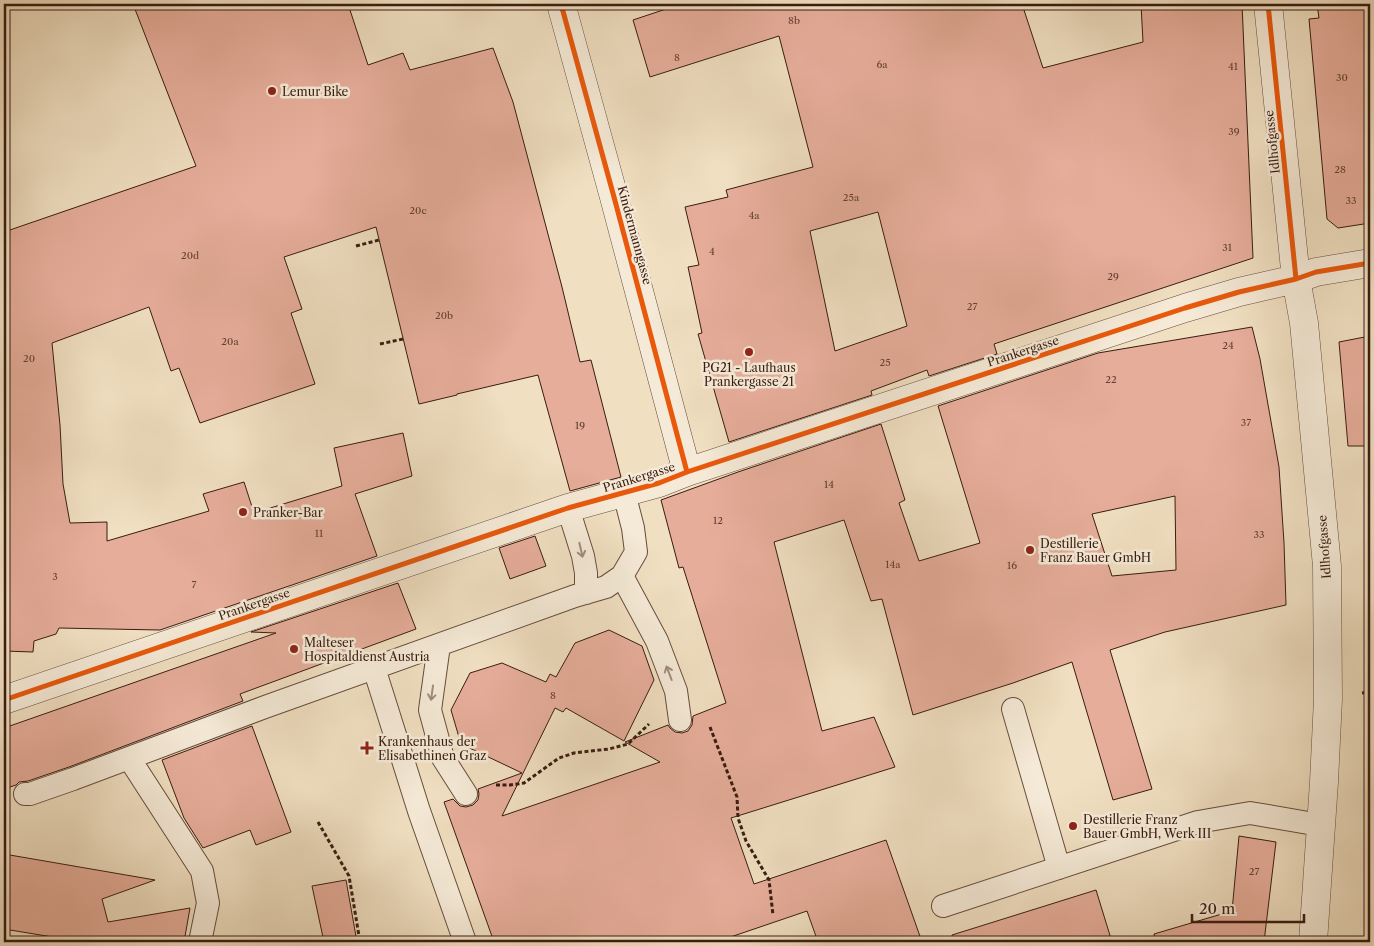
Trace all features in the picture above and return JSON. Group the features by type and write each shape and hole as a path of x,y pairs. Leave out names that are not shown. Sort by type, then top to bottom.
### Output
{"street":[{"name":"Kindermanngasse","path":"561,4 687,472"},
{"name":"Idlhofgasse","path":"1268,4 1296,279 1304,323 1327,566 1328,699 1313,942"},
{"name":"Prankergasse","path":"4,700 568,508 659,483 687,472 1185,308 1316,272 1370,263"}],"lane":[{"path":"25,794 30,794 374,668 606,587 622,576 636,552 624,493"},
{"path":"568,508 586,573 586,593"},
{"path":"622,576 657,641 676,691 679,711"},
{"path":"439,645 430,710 443,758 464,790"},
{"path":"374,668 419,811 465,942"},
{"path":"1013,709 1059,868"},
{"path":"129,758 202,871 208,903 200,942"},
{"path":"943,906 1198,822 1250,813 1320,825"}],"path":[{"path":"356,246 379,240"},
{"path":"380,344 403,339"},
{"path":"1362,693 1370,692"},
{"path":"464,790 476,778 485,778 496,785 524,783 559,758 574,753 609,749 628,744 657,715 679,711 692,701 702,708 737,796 738,818 746,841 769,880 773,915"},
{"path":"318,822 349,876 360,942"}],"building":[{"path":"133,4 348,4 368,65 403,53 410,70 493,48 513,102 580,362 591,360 621,477 570,491 538,375 419,404 376,227 284,257 302,309 291,313 315,384 200,423 179,368 171,371 149,307 52,343 60,425 63,484 70,523 107,522 107,541 209,511 203,494 244,482 254,513 342,486 334,448 403,433 412,476 355,494 377,556 160,630 59,628 56,634 34,641 33,652 4,651 4,232 196,166"},
{"path":"681,4 1022,4 1043,68 1143,42 1141,4 1242,4 1253,258 994,344 997,354 929,376 927,370 871,391 872,395 729,442 698,334 702,333 688,267 699,265 685,207 728,197 726,190 813,167 779,36 650,77 633,20","holes":["878,212 907,326 835,351 810,231"]},
{"path":"1317,4 1370,4 1370,223 1338,228 1327,219 1309,19 1319,18"},
{"path":"1252,327 1260,359 1279,467 1286,605 1165,632 1110,650 1152,789 1113,800 1072,662 913,715 882,599 871,601 844,520 774,542 822,731 874,717 895,767 731,818 754,884 886,840 922,942 818,942 807,911 716,942 494,942 444,802 453,799 460,806 473,805 478,800 478,789 522,773 461,744 451,710 470,673 502,663 546,682 550,674 556,677 575,643 609,630 642,646 654,680 624,741 566,708 563,712 555,708 502,816 660,762 625,742 668,725 675,732 682,733 688,731 692,725 693,716 726,703 683,567 679,568 661,500 881,424 905,500 899,503 919,561 980,543 938,406 1098,353","holes":["1175,496 1176,570 1112,576 1092,514"]},
{"path":"1370,336 1370,446 1348,446 1339,342"},
{"path":"535,536 546,566 510,579 499,548"},
{"path":"398,583 416,629 240,694 243,701 69,767 28,781 19,782 4,789 4,728 276,633 251,632"},
{"path":"252,726 291,832 256,845 250,830 203,848 184,818 162,760"},
{"path":"1239,836 1276,842 1264,942 1155,942 1154,934 1232,911"},
{"path":"4,854 155,880 102,899 108,922 190,908 184,942 83,942 4,929"},
{"path":"346,880 357,942 324,942 312,886"},
{"path":"1096,890 1112,942 953,942 952,935"}],"cycle path":[{"path":"561,4 687,472"},
{"path":"1268,4 1296,279"},
{"path":"4,700 568,508 659,483 687,472 1185,308 1316,272 1370,263"}],"place":[{"name":"Lemur Bike","path":"272,91"},
{"name":"PG21 - Laufhaus Prankergasse 21","path":"749,352"},
{"name":"Pranker-Bar","path":"243,512"},
{"name":"Destillerie Franz Bauer GmbH","path":"1030,550"},
{"name":"Malteser Hospitaldienst Austria","path":"294,649"},
{"name":"Krankenhaus der Elisabethinen Graz","path":"367,748"},
{"name":"Destillerie Franz Bauer GmbH, Werk III","path":"1073,826"}]}
